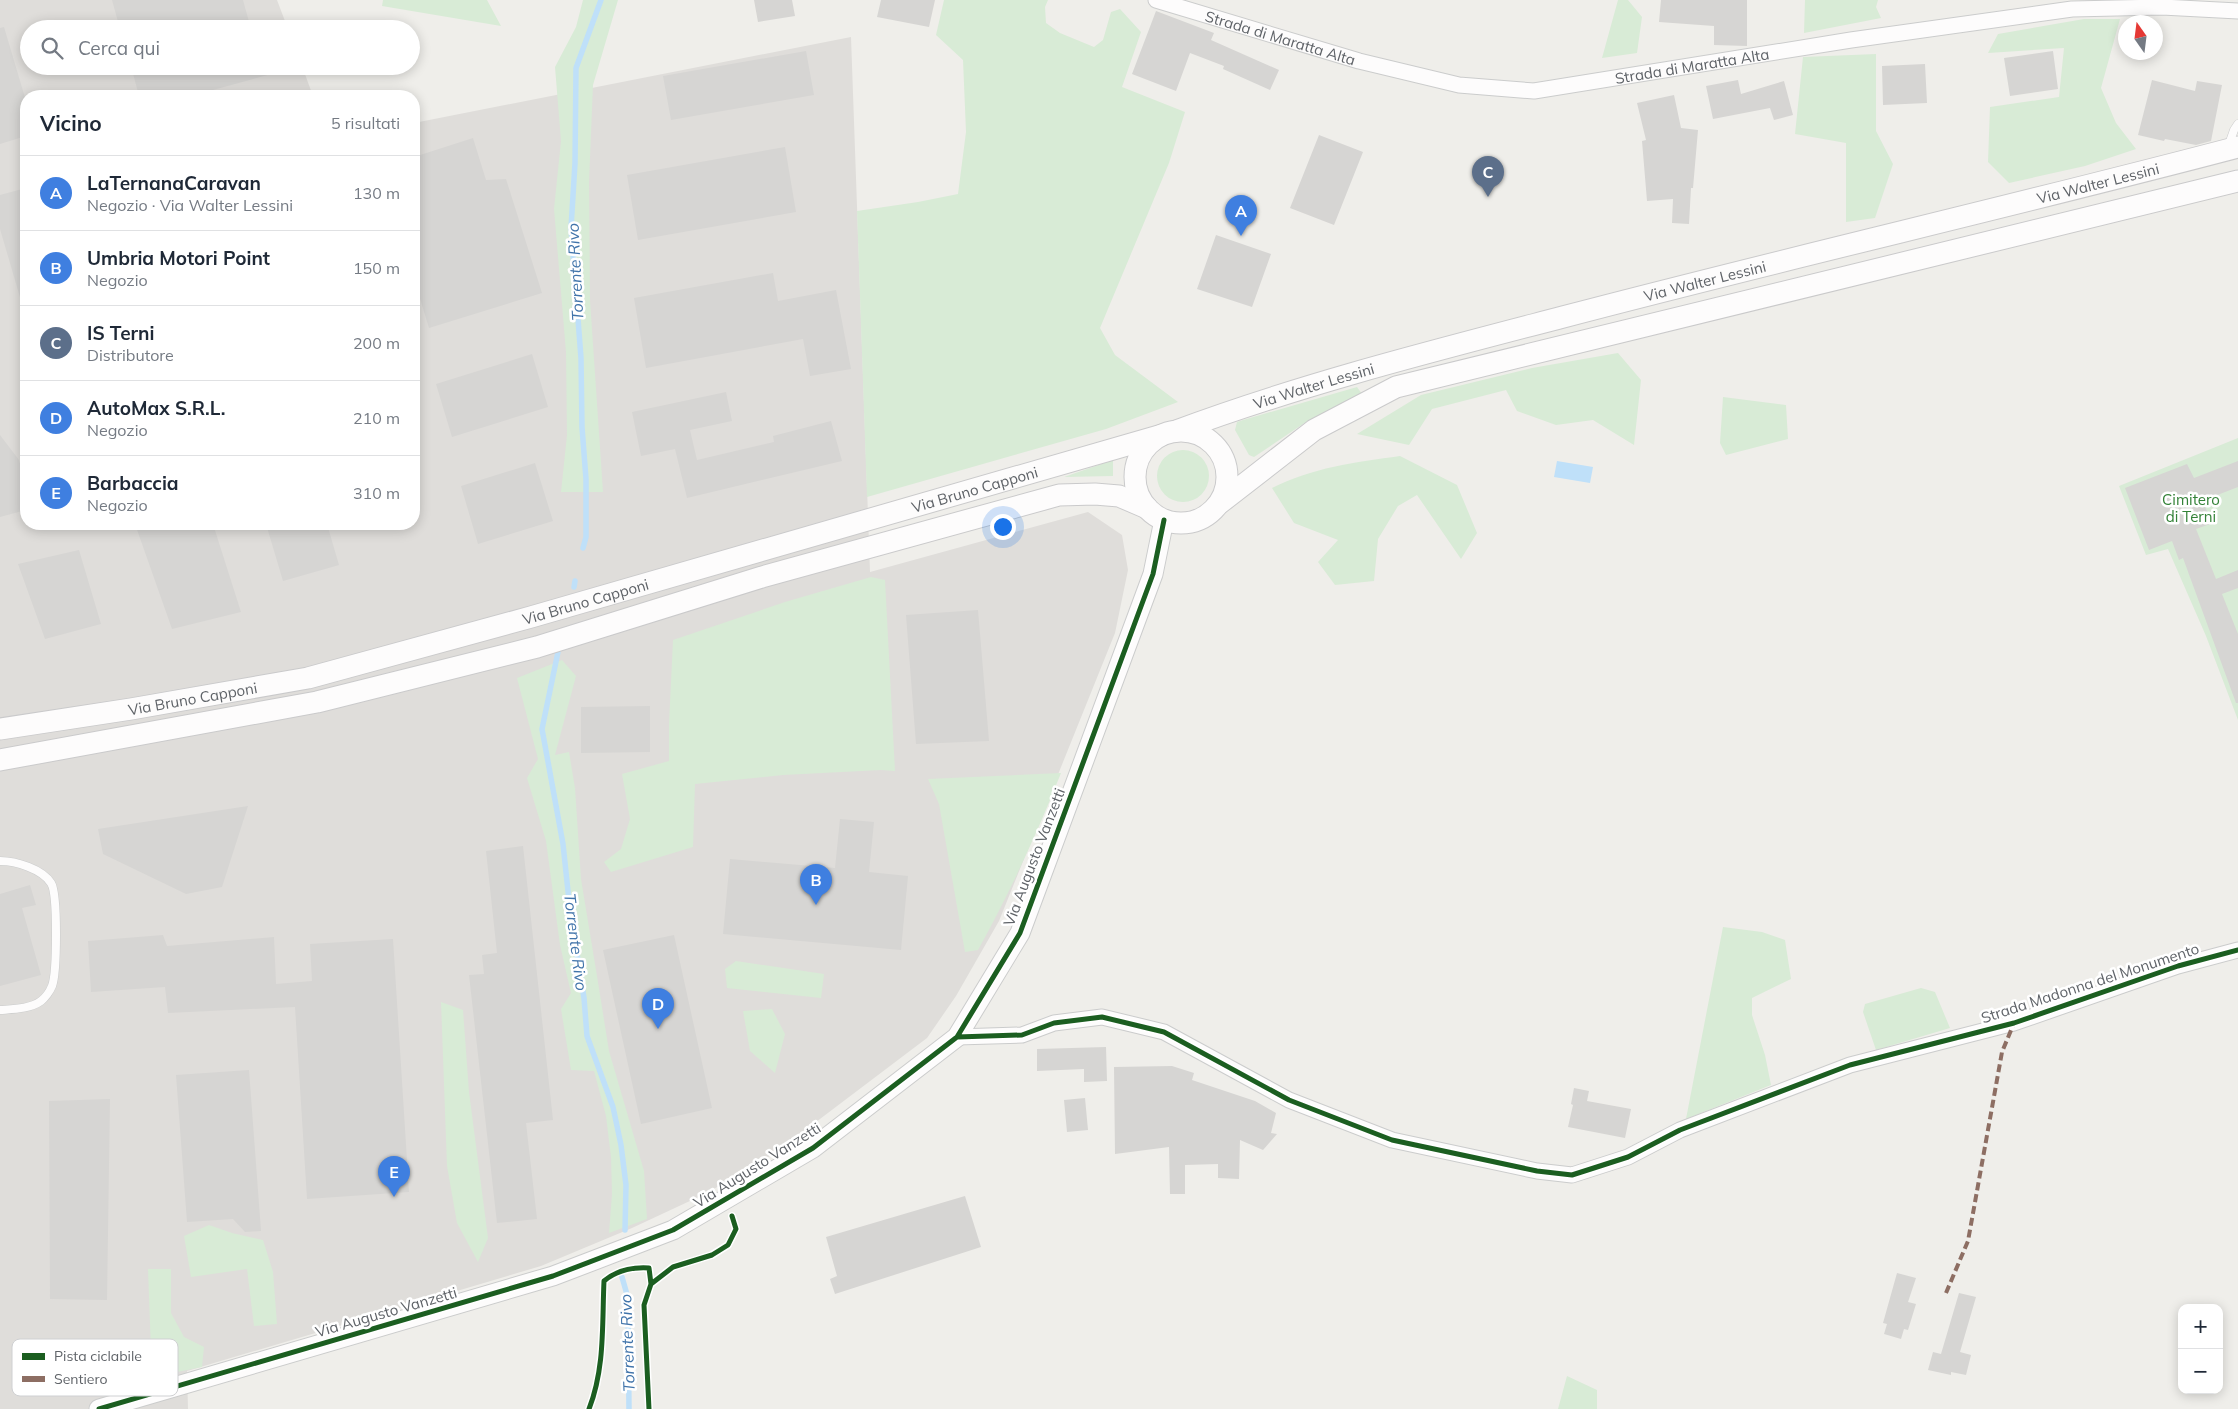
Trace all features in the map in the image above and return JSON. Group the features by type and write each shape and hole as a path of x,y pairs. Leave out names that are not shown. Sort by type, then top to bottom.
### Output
{"main road":[{"name":"Via Walter Lessini","path":"1169,433 1218,415 1414,356 1696,282 2233,148"},
{"name":"Via Walter Lessini","path":"1220,503 1314,430 1396,387 2238,181"},
{"path":"1191,431 1205,437 1217,446 1224,459 1228,474 1226,488 1220,503 1209,514 1195,521 1179,523 1155,514 1139,496 1135,482 1136,468 1141,454 1150,443 1169,433 1191,431"},
{"name":"Via Bruno Capponi","path":"0,729 131,710 308,678 531,617 1169,433"},
{"name":"Via Bruno Capponi","path":"0,760 317,702 537,647 762,577 1059,495 1095,494 1119,496 1155,514"}],"street":[{"name":"Strada di Maratta Alta","path":"1156,0 1359,61 1459,85 1534,91 1851,40 2072,10 2162,7 2238,11"},
{"name":"Via Augusto Vanzetti","path":"178,1386 553,1276 673,1230 813,1148 957,1037 1020,933 1153,574 1155,514"},
{"name":"Strada Madonna del Monumento","path":"957,1037 1022,1035 1054,1023 1102,1017 1164,1032 1289,1100 1392,1140 1537,1171 1572,1175 1628,1157 1680,1130 1850,1065 2014,1023 2178,966 2238,950"},
{"name":"Via Augusto Vanzetti","path":"99,1409 143,1396"}],"lane":[{"path":"2233,148 2234,130 2238,124"},
{"path":"0,862 9,861 43,874 52,884 57,933 52,986 42,1000 31,1006 0,1010"}],"shaded area":[{"path":"0,0 277,0 285,20 20,20 20,75 305,75 311,90 20,90 20,530 420,530 420,122 851,37 870,572 1088,512 1122,535 1128,570 1115,633 999,921 956,996 927,1038 775,1153 707,1193 632,1228 541,1266 187,1371 188,1409 0,1409"}],"green space":[{"path":"383,0 487,0 501,26 382,6"},
{"path":"583,0 618,0 593,85 589,182 590,300 603,492 561,492 567,435 566,352 554,209 561,141 555,67 576,27"},
{"path":"944,0 1048,0 1045,7 1046,23 1060,33 1094,47 1103,40 1111,12 1120,9 1141,32 1122,87 1185,112 1169,163 1100,328 1115,355 1178,402 1106,429 867,497 857,211 958,194 966,132 963,60 936,35"},
{"path":"1618,0 1628,0 1642,17 1637,53 1602,58"},
{"path":"1805,0 1878,0 1876,7 1881,18 1804,33"},
{"path":"2084,19 2118,19 2118,26 2101,88 2116,123 2136,149 2085,166 2009,183 1988,162 1990,107 2059,97 2064,48 1988,53 1998,34"},
{"path":"1876,54 1876,131 1893,164 1875,218 1846,222 1846,143 1795,134 1803,57"},
{"path":"1618,353 1641,380 1634,445 1593,420 1556,425 1517,411 1506,390 1432,409 1409,445 1357,434 1421,395 1532,368"},
{"path":"1357,387 1362,394 1306,422 1254,457 1249,455 1235,430 1237,422"},
{"path":"1723,397 1786,405 1788,439 1726,455 1720,443"},
{"name":"Cimitero di Terni","path":"2238,438 2238,720 2206,636 2168,549 2146,555 2119,486"},
{"path":"1183,450 1193,452 1201,458 1207,466 1209,476 1207,486 1201,494 1193,500 1183,502 1173,500 1165,494 1159,486 1157,476 1159,466 1165,458 1173,452"},
{"path":"1400,456 1457,485 1477,533 1461,559 1417,495 1398,506 1378,539 1374,581 1335,585 1318,562 1338,540 1294,523 1272,488 1302,475 1350,463"},
{"path":"1113,460 1113,476 1064,477"},
{"path":"871,577 885,580 895,771 783,775 695,784 693,847 611,872 604,862 621,849 630,819 622,774 669,761 673,640 785,602"},
{"path":"562,660 576,676 555,755 569,752 575,788 581,879 609,1051 644,1171 647,1219 609,1233 612,1194 611,1157 606,1116 594,1071 571,1070 561,1009 571,993 560,945 546,841 527,778 538,759 517,678"},
{"path":"1061,773 1022,863 990,928 978,950 965,952 939,804 928,779"},
{"path":"1723,927 1762,932 1785,940 1791,979 1752,998 1752,1015 1765,1055 1771,1085 1686,1119"},
{"path":"736,961 824,974 821,998 727,988 725,969"},
{"path":"1921,988 1935,992 1950,1028 1876,1050 1863,1012 1865,1004"},
{"path":"441,1002 463,1010 469,1092 488,1238 478,1262 457,1223 447,1166"},
{"path":"772,1009 785,1034 775,1073 750,1051 743,1011"},
{"path":"209,1225 232,1233 263,1240 273,1272 277,1324 254,1326 247,1269 191,1277 184,1236"},
{"path":"148,1269 171,1269 171,1313 184,1337 204,1347 202,1367 178,1372 178,1339 151,1339"},
{"path":"1567,1376 1597,1390 1597,1409 1558,1409"}],"water":[{"path":"1557,461 1593,467 1590,483 1554,477"}],"building":[{"path":"112,0 243,0 249,20 118,20"},
{"path":"754,0 792,0 795,16 758,22"},
{"path":"881,0 935,0 929,27 877,17"},
{"path":"1661,0 1747,0 1747,46 1714,45 1714,26 1659,22"},
{"path":"1156,11 1214,33 1211,40 1279,70 1270,90 1223,69 1224,66 1190,53 1176,91 1132,74"},
{"path":"4,27 23,90 20,90 20,138 0,144 0,28"},
{"path":"806,51 814,95 671,120 663,76"},
{"path":"2053,51 2058,89 2010,96 2004,58"},
{"path":"1925,64 1927,103 1883,105 1882,66"},
{"path":"133,75 267,75 213,90 137,90"},
{"path":"1738,80 1741,94 1784,81 1793,115 1774,120 1770,108 1713,119 1706,86"},
{"path":"2152,80 2195,91 2197,81 2222,85 2211,141 2196,145 2138,135"},
{"path":"1674,95 1681,128 1698,130 1689,224 1672,223 1673,199 1647,201 1642,141 1646,140 1637,103"},
{"path":"1319,135 1363,152 1334,225 1290,208"},
{"path":"473,138 486,180 506,179 542,293 429,328 420,299 420,155"},
{"path":"785,147 796,212 638,240 627,175"},
{"path":"20,190 20,297 0,229 0,195"},
{"path":"1216,235 1271,254 1252,307 1197,289"},
{"path":"773,273 778,301 836,290 851,369 810,376 803,339 646,368 634,298"},
{"path":"532,354 548,407 452,437 436,384"},
{"path":"726,392 732,421 690,430 697,460 774,442 773,436 831,421 842,461 687,498 675,449 641,456 632,412"},
{"path":"0,435 19,460 20,512 0,517"},
{"name":"Cimitero di Terni","path":"2238,461 2238,487 2202,501 2213,523 2196,529 2216,579 2238,570 2238,588 2222,594 2238,634 2238,703 2236,703 2183,558 2179,560 2172,541 2149,550 2125,488 2187,464 2194,478"},
{"path":"535,463 553,521 478,544 461,486"},
{"path":"137,530 215,530 241,612 172,629"},
{"path":"268,530 329,530 339,565 283,581"},
{"path":"79,550 101,624 45,639 18,564"},
{"path":"978,610 989,741 916,744 906,615"},
{"path":"650,706 650,752 581,753 581,707"},
{"path":"248,806 222,887 186,894 103,854 98,829"},
{"path":"840,819 874,822 869,872 908,876 901,950 723,934 730,859 835,868"},
{"path":"523,846 553,1120 526,1123 537,1219 497,1223 469,975 484,974 482,955 497,953 486,851"},
{"path":"30,885 36,905 22,908 41,975 0,986 0,894"},
{"path":"163,935 167,946 274,937 276,984 312,981 310,944 393,939 409,1192 307,1199 295,1007 168,1013 165,987 91,992 88,941"},
{"path":"674,935 712,1108 641,1124 603,950"},
{"path":"1106,1047 1107,1081 1084,1082 1084,1069 1037,1071 1037,1049"},
{"path":"1172,1066 1194,1073 1192,1080 1255,1101 1276,1113 1271,1133 1277,1134 1263,1150 1240,1140 1239,1179 1218,1178 1218,1164 1185,1165 1185,1194 1170,1194 1169,1147 1115,1154 1114,1067"},
{"path":"249,1070 261,1231 245,1232 233,1219 187,1222 176,1075"},
{"path":"1574,1088 1589,1091 1587,1101 1631,1109 1625,1138 1568,1127 1573,1105 1571,1104"},
{"path":"1085,1098 1088,1130 1067,1132 1064,1100"},
{"path":"110,1099 107,1300 50,1299 49,1101"},
{"path":"965,1196 981,1247 835,1294 830,1279 837,1276 826,1237"},
{"path":"1897,1273 1916,1278 1908,1302 1916,1304 1908,1330 1904,1329 1901,1339 1884,1334 1887,1324 1883,1323"},
{"path":"1959,1293 1976,1297 1960,1352 1971,1355 1966,1375 1951,1372 1951,1375 1928,1370 1933,1352 1941,1354"}],"waterway":[{"name":"Torrente Rivo","path":"583,548 586,537 586,479 582,427 581,358 571,228 575,163 576,68 601,0"},
{"name":"Torrente Rivo","path":"574,587 575,581"},
{"name":"Torrente Rivo","path":"558,652 542,729 563,844 570,910 584,998 587,1036 613,1107 621,1145 626,1185 625,1230"},
{"name":"Torrente Rivo","path":"622,1277 628,1298 629,1409"}],"marked path":[{"path":"1946,1293 1968,1241 2002,1052 2014,1023"}],"cycle path":[{"path":"178,1386 553,1276 673,1230 813,1148 957,1037 1020,933 1153,574 1164,520"},
{"path":"957,1037 1022,1035 1054,1023 1102,1017 1164,1032 1289,1100 1392,1140 1537,1171 1572,1175 1628,1157 1680,1130 1850,1065 2014,1023 2178,966 2238,950"},
{"path":"651,1284 673,1267 712,1255 728,1245 736,1229 732,1216"},
{"path":"589,1409 598,1378 600,1362 604,1281 620,1272 643,1268 649,1268 651,1284 644,1305 649,1409"},
{"path":"99,1409 143,1396"}],"place":[{"name":"IS Terni","path":"1488,197"},
{"name":"LaTernanaCaravan","path":"1241,236"},
{"name":"Umbria Motori Point","path":"816,905"},
{"name":"AutoMax S.R.L.","path":"658,1029"},
{"name":"Barbaccia","path":"394,1197"}]}
